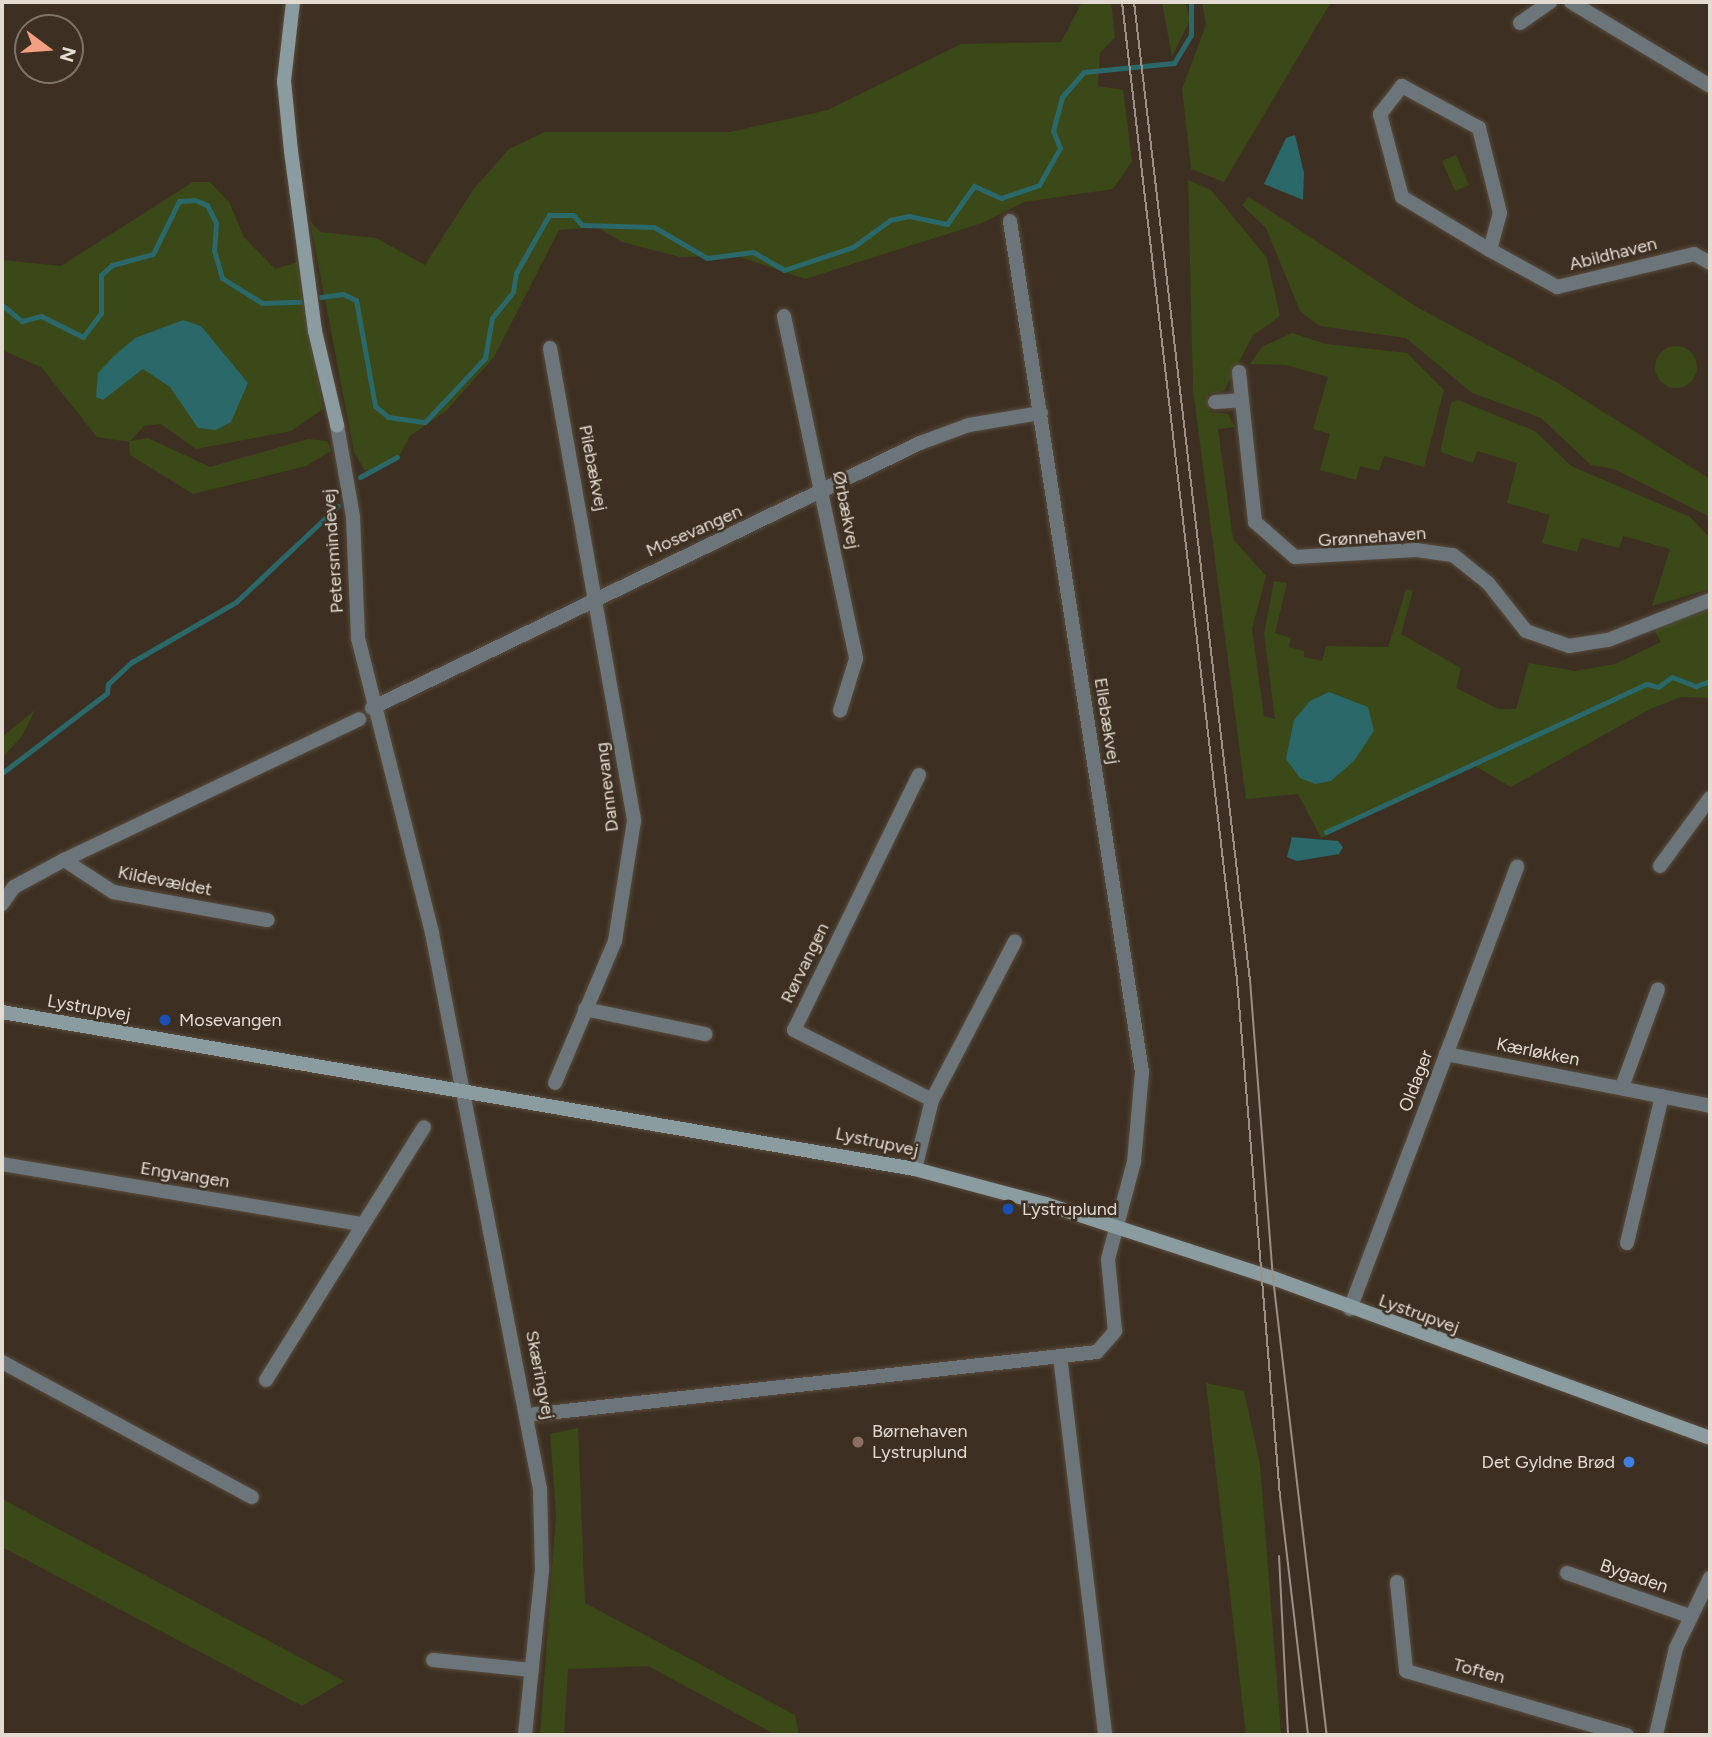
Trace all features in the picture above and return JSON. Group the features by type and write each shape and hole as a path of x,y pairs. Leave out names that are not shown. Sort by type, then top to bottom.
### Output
{"street":[{"name":"Petersmindevej","path":"293,2 284,81 305,267 353,517 358,638 372,708 432,933 465,1092"},
{"path":"1520,23 1550,2"},
{"path":"1571,2 1710,86"},
{"name":"Abildhaven","path":"1490,250 1500,213 1479,128 1402,86 1380,114 1402,197 1490,250 1557,287 1694,254 1710,263"},
{"name":"Ellebækvej","path":"1010,221 1142,1072 1134,1162 1114,1226"},
{"name":"Ørbækvej","path":"784,316 824,493 856,659 841,711"},
{"name":"Pilebækvej","path":"550,348 598,596"},
{"name":"Grønnehaven","path":"1239,372 1255,522 1295,557 1416,550 1453,555 1488,583 1526,631 1569,646 1608,640 1710,600"},
{"path":"1215,402 1241,400"},
{"name":"Mosevangen","path":"372,708 598,596 969,425 1041,413"},
{"name":"Dannevang","path":"555,1083 615,941 634,821 598,596"},
{"path":"2,904 14,887 64,860 359,719"},
{"name":"Rørvangen","path":"919,775 794,1030 932,1101"},
{"path":"1660,866 1710,798"},
{"name":"Kildevældet","path":"64,860 113,892 267,920"},
{"name":"Oldager","path":"1350,1309 1517,866"},
{"path":"915,1169 932,1101 1015,941"},
{"path":"1622,1087 1658,989"},
{"path":"585,1009 705,1034"},
{"name":"Lystrupvej","path":"2,1013 915,1169 1114,1226 1710,1438"},
{"name":"Kærløkken","path":"1446,1054 1710,1106"},
{"name":"Skæringvej","path":"465,1092 529,1415 540,1489 541,1570 524,1735"},
{"path":"1627,1244 1662,1096"},
{"path":"266,1380 424,1127"},
{"name":"Engvangen","path":"2,1164 361,1224"},
{"path":"529,1415 1097,1352 1115,1331 1108,1259 1114,1226"},
{"path":"1060,1356 1105,1735"},
{"path":"2,1362 252,1497"},
{"name":"Bygaden","path":"1567,1573 1689,1616"},
{"path":"1656,1735 1689,1616 1710,1578"},
{"name":"Toften","path":"1397,1582 1406,1671 1627,1735"},
{"path":"433,1660 531,1670"}],"green space":[{"path":"1082,2 1111,2 1115,37 1100,53 1098,86 1123,90 1132,161 1113,189 1024,202 982,223 805,279 737,256 680,257 622,242 597,227 559,230 494,357 447,410 410,436 397,460 365,471 354,452 310,221 320,232 376,238 425,265 473,190 509,149 545,132 730,132 828,110 961,44 1061,42"},
{"path":"1162,2 1185,2 1190,20 1172,57"},
{"path":"1202,2 1331,2 1224,182 1191,169 1182,89 1206,25"},
{"path":"1456,155 1469,185 1455,191 1442,161"},
{"path":"1188,180 1211,190 1267,258 1280,316 1253,335 1224,391 1208,394 1211,412 1228,414 1235,427 1218,429 1233,539 1266,576 1252,629 1264,716 1275,719 1264,634 1274,581 1287,583 1275,633 1291,638 1289,647 1304,651 1304,657 1322,661 1326,646 1388,647 1406,589 1413,591 1401,634 1461,668 1456,688 1498,709 1516,709 1529,663 1575,671 1615,664 1661,642 1653,628 1710,609 1710,698 1681,697 1650,709 1511,787 1475,766 1321,838 1298,794 1246,799 1193,390"},
{"path":"193,182 210,182 229,202 244,237 275,269 298,262 323,409 291,431 196,449 161,424 144,426 130,441 148,438 210,467 308,439 327,441 331,451 306,466 193,494 130,455 129,442 97,437 41,367 2,350 2,260 61,266"},
{"path":"1249,197 1415,306 1556,382 1710,479 1710,517 1614,469 1591,465 1541,418 1472,393 1406,338 1319,326 1300,311 1266,228 1242,205"},
{"path":"1292,333 1326,344 1407,353 1444,390 1424,467 1384,456 1379,471 1360,466 1356,480 1320,470 1330,434 1313,429 1328,377 1286,365 1250,364 1262,347"},
{"path":"1676,346 1691,352 1697,367 1691,382 1676,388 1661,382 1655,367 1661,352"},
{"path":"1458,400 1535,431 1571,466 1690,517 1710,538 1710,589 1652,606 1670,549 1623,536 1619,548 1581,538 1577,552 1542,543 1550,515 1507,503 1517,463 1477,451 1473,463 1440,452 1451,403"},
{"path":"35,710 22,736 2,758 2,737"},
{"path":"1206,1383 1244,1391 1260,1464 1281,1735 1246,1735"},
{"path":"578,1428 585,1603 795,1715 799,1735 776,1735 648,1666 568,1669 564,1735 540,1735 556,1514 550,1434"},
{"path":"2,1499 344,1681 302,1706 2,1547"}],"water":[{"path":"1295,135 1304,173 1303,200 1264,184 1286,138"},
{"path":"183,320 201,326 248,383 231,422 216,430 198,428 170,387 143,369 103,400 96,397 98,373 114,356 135,338"},
{"path":"1329,692 1368,707 1374,731 1354,761 1331,781 1315,784 1300,778 1286,759 1294,720 1310,701"},
{"path":"1292,837 1338,841 1343,847 1339,854 1297,861 1287,857"}],"waterway":[{"path":"321,297 343,294 356,300 375,406 388,417 425,422 485,358 492,318 513,292 516,273 549,215 573,215 582,225 654,227 707,258 753,252 784,270 853,247 890,220 909,216 947,224 974,186 1001,198 1039,185 1060,148 1053,131 1062,97 1084,72 1174,63 1191,35 1191,2"},
{"path":"2,305 22,321 41,316 83,337 101,313 101,275 112,265 153,254 179,201 195,200 207,205 216,223 214,250 222,278 262,303 300,302"},
{"path":"360,477 397,457"},
{"path":"2,773 107,693 108,684 132,662 236,602 338,506"},
{"path":"1326,832 1647,684 1658,687 1672,677 1696,686 1710,681"}],"tram line":[{"path":"1122,2 1237,980 1280,1496 1308,1735"},
{"path":"1134,2 1250,980 1273,1278 1327,1735"},
{"path":"1279,1556 1288,1735"}],"place":[{"name":"Mosevangen","path":"165,1020"},
{"name":"Lystruplund","path":"1008,1209"},
{"name":"Børnehaven Lystruplund","path":"858,1442"},
{"name":"Det Gyldne Brød","path":"1629,1462"}]}
